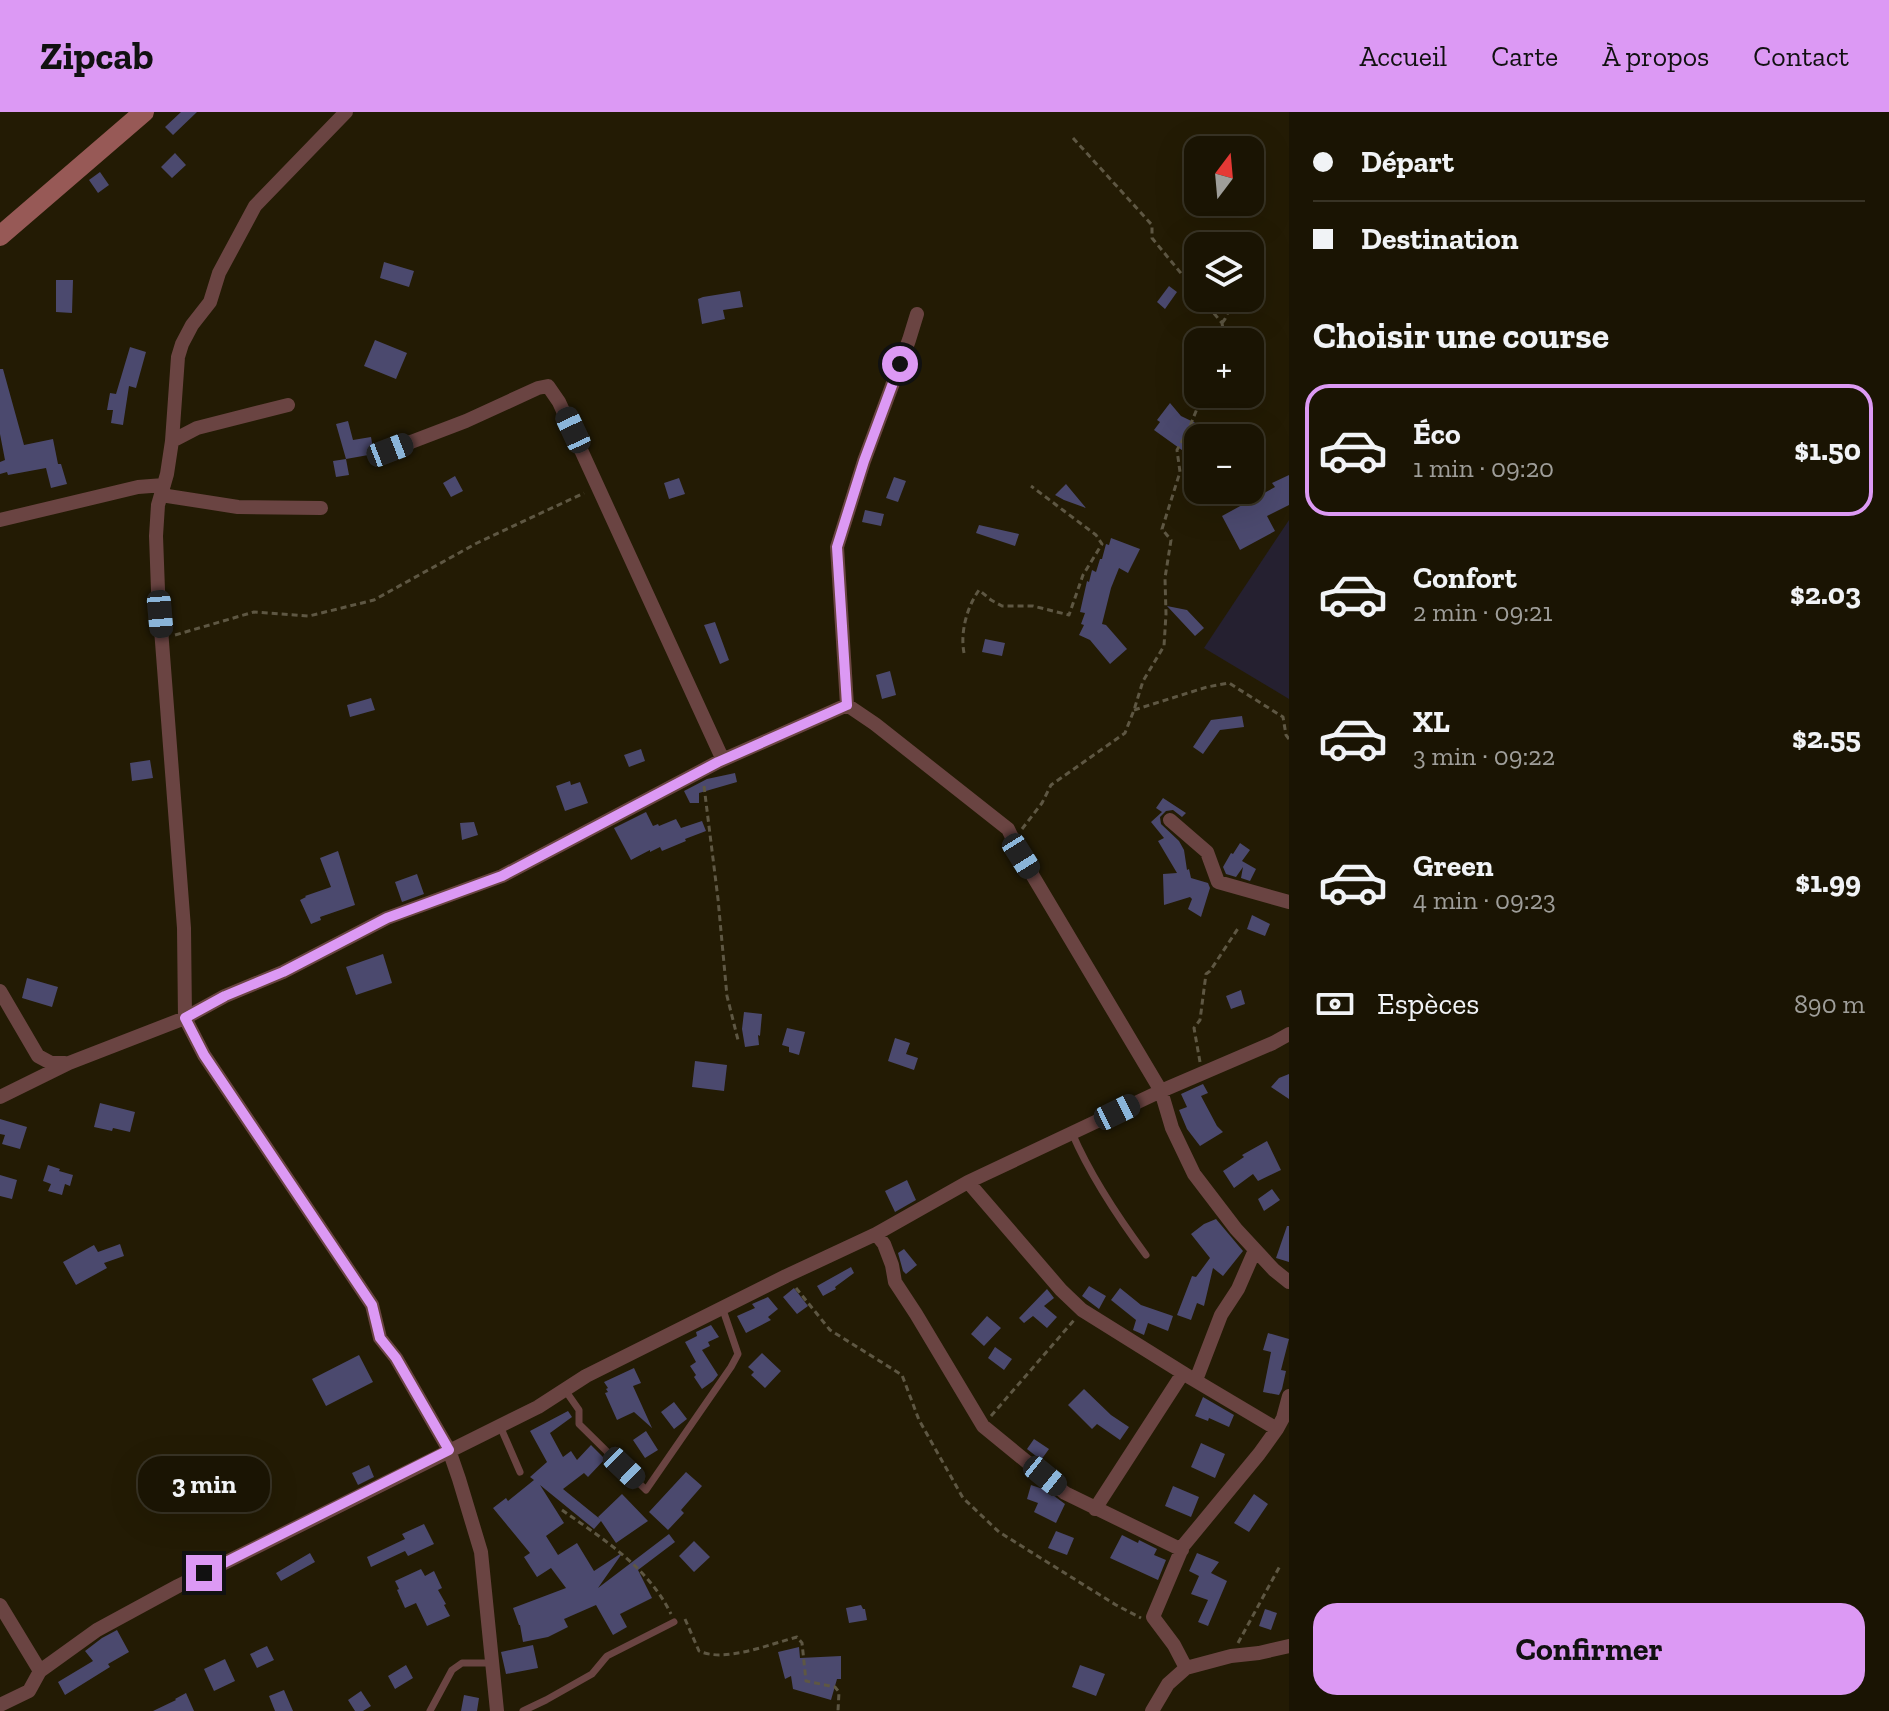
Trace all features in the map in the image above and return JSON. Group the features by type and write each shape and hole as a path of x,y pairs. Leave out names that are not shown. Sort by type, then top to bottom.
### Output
{"street":[{"path":"0,236 144,112"},
{"path":"346,112 255,206 219,273 210,302 192,325 178,357 172,441 158,505 156,536 184,928 185,1018 204,1055 372,1305 380,1338 396,1358 449,1450 481,1552 497,1711"},
{"path":"847,705 837,547 917,314"},
{"path":"390,450 548,386 559,402 599,487 723,760"},
{"path":"172,441 197,428 288,405"},
{"path":"0,520 138,487 238,507 321,508"},
{"path":"0,1097 69,1063 185,1018 387,918 502,876 702,770 847,705"},
{"path":"847,705 1008,829 1161,1091 1172,1128 1194,1174 1236,1229 1289,1283"},
{"path":"1170,820 1207,852 1218,882 1289,902"},
{"path":"0,991 38,1056 51,1063 69,1063"},
{"path":"0,1705 29,1691 40,1671 97,1630 164,1593 538,1407 586,1376 721,1307 876,1234 968,1182 1289,1034"},
{"path":"968,1182 1082,1310 1277,1429"},
{"path":"876,1234 884,1244 895,1282 983,1426 1065,1493 1182,1550"},
{"path":"1095,1509 1190,1377 1221,1315 1238,1289 1255,1250"},
{"path":"1186,1668 1174,1645 1153,1617 1182,1550 1277,1429 1289,1396"},
{"path":"0,1605 40,1671"},
{"path":"1152,1711 1168,1684 1186,1668 1289,1646"}],"lane":[{"path":"1072,1133 1087,1166 1146,1255"},
{"path":"565,1390 579,1410 579,1424 646,1490 738,1354 721,1307"},
{"path":"500,1426 520,1472"},
{"path":"523,1711 592,1674 607,1656 674,1622"},
{"path":"430,1711 452,1670 462,1663 491,1663"}],"path":[{"path":"1073,138 1152,225 1152,238 1184,277"},
{"path":"1213,312 1223,328"},
{"path":"1222,323 1228,312"},
{"path":"1014,840 1042,803 1051,785 1125,733 1143,681 1164,646 1165,578 1171,540 1162,529 1180,472 1177,450 1197,408"},
{"path":"964,653 962,642 967,616 979,590 1002,606 1033,606 1069,615 1083,575 1102,544 1070,513 1031,486"},
{"path":"162,639 254,612 309,616 374,600 477,543 599,487"},
{"path":"1134,710 1229,683 1283,717 1289,739"},
{"path":"702,770 727,996 738,1040"},
{"path":"1202,1074 1194,1028 1200,1020 1206,974 1239,927"},
{"path":"786,1276 830,1330 902,1375 919,1420 963,1498 999,1532 1116,1605 1149,1621"},
{"path":"983,1426 1082,1310"},
{"path":"562,1510 639,1569 669,1610 674,1622 685,1619 699,1651 710,1656 741,1653 797,1637 802,1643 806,1681 835,1687 839,1692 838,1711"},
{"path":"1231,1656 1281,1564"}],"shaded area":[{"path":"1289,520 1289,699 1204,648"}],"building":[{"path":"181,112 197,112 173,135 165,127"},
{"path":"175,153 186,165 172,178 161,167"},
{"path":"100,172 109,185 98,193 89,180"},
{"path":"384,262 414,271 409,287 380,278"},
{"path":"56,280 73,280 72,313 56,312"},
{"path":"1169,286 1177,292 1165,309 1157,302"},
{"path":"740,291 743,307 723,310 725,319 702,324 698,299"},
{"path":"375,340 407,353 396,379 364,366"},
{"path":"130,347 146,352 136,388 129,386 123,425 111,423 113,410 107,410 110,393 116,394"},
{"path":"0,369 3,369 24,445 53,439 58,464 61,464 67,484 51,488 46,468 0,474 0,462 5,460 0,434"},
{"path":"1170,403 1181,416 1198,424 1184,424 1184,452 1154,430 1160,422 1157,420"},
{"path":"348,421 353,440 371,437 374,454 346,459 336,424"},
{"path":"346,459 349,475 336,477 333,461"},
{"path":"1289,475 1289,505 1267,516 1275,531 1240,550 1222,516 1244,504 1264,504 1264,493 1275,487 1272,483"},
{"path":"455,476 463,491 451,497 443,483"},
{"path":"894,477 906,481 898,502 886,498"},
{"path":"679,478 685,494 669,499 664,483"},
{"path":"1066,484 1086,508 1055,495"},
{"path":"865,510 884,514 881,526 862,522"},
{"path":"979,525 1019,534 1015,546 976,533"},
{"path":"1111,538 1140,549 1128,573 1119,568 1111,588 1102,624 1127,649 1110,664 1090,640 1079,635 1084,625 1081,624 1085,613 1080,612 1087,581 1092,570 1096,572"},
{"path":"1167,606 1187,610 1204,628 1195,636"},
{"path":"715,622 729,660 720,664 704,625"},
{"path":"985,639 1005,643 1002,656 982,652"},
{"path":"890,671 896,695 882,699 876,675"},
{"path":"371,698 375,710 350,717 347,705"},
{"path":"1242,716 1244,727 1220,730 1203,754 1193,747 1211,720"},
{"path":"641,749 645,761 629,767 624,755"},
{"path":"150,760 153,778 132,781 130,763"},
{"path":"735,773 737,782 699,793 699,803 690,803 684,791 707,779"},
{"path":"570,781 571,785 580,782 588,803 565,811 556,786"},
{"path":"1163,798 1186,813 1182,817 1173,810 1166,811 1160,817 1161,824 1184,850 1191,878 1208,883 1210,888 1201,917 1188,909 1190,897 1164,905 1163,874 1177,873 1158,841 1164,838 1151,822 1162,812 1156,808"},
{"path":"646,812 653,826 676,819 681,828 702,821 706,831 662,851 660,847 631,860 614,828"},
{"path":"474,822 478,835 462,840 460,823"},
{"path":"1240,843 1250,850 1242,861 1256,869 1250,881 1241,878 1243,867 1236,877 1226,874 1223,867"},
{"path":"338,851 355,905 320,917 321,920 311,924 300,900 331,887 320,858"},
{"path":"417,874 424,894 402,902 395,882"},
{"path":"1252,915 1270,924 1265,936 1247,929"},
{"path":"383,954 392,983 356,995 346,967"},
{"path":"27,978 58,987 52,1007 22,998"},
{"path":"1241,990 1245,1004 1231,1009 1226,996"},
{"path":"744,1012 762,1014 759,1045 745,1047 742,1029"},
{"path":"787,1028 805,1032 799,1055 789,1052 789,1047 782,1045"},
{"path":"895,1038 910,1043 906,1054 918,1058 914,1070 888,1061"},
{"path":"695,1061 727,1065 724,1091 692,1087"},
{"path":"1289,1074 1289,1099 1271,1087 1279,1078"},
{"path":"1203,1084 1208,1093 1201,1096 1223,1132 1200,1146 1187,1129 1179,1110 1187,1107 1181,1094"},
{"path":"100,1103 135,1112 130,1132 94,1127"},
{"path":"0,1119 27,1127 20,1149 2,1144 5,1135 0,1134"},
{"path":"1267,1141 1281,1170 1258,1181 1253,1174 1234,1188 1223,1171 1244,1157 1242,1155"},
{"path":"48,1165 73,1175 70,1186 65,1184 62,1195 48,1191 51,1184 43,1181"},
{"path":"0,1175 17,1180 12,1199 0,1196"},
{"path":"907,1180 916,1200 895,1212 885,1191"},
{"path":"1272,1189 1280,1200 1264,1211 1258,1199"},
{"path":"1216,1219 1243,1251 1223,1276 1213,1268 1204,1306 1197,1303 1191,1320 1177,1315 1192,1276 1196,1277 1210,1258 1191,1234"},
{"path":"1289,1226 1289,1262 1276,1258"},
{"path":"120,1244 124,1256 104,1263 107,1268 76,1285 63,1262 94,1245 98,1252"},
{"path":"904,1249 917,1265 906,1274 898,1253"},
{"path":"851,1267 854,1273 823,1296 817,1286"},
{"path":"1089,1286 1106,1296 1099,1309 1082,1296"},
{"path":"794,1288 808,1306 797,1314 783,1297"},
{"path":"1120,1288 1141,1305 1173,1316 1168,1331 1148,1323 1144,1335 1133,1330 1136,1320 1111,1300"},
{"path":"1047,1289 1054,1298 1044,1306 1057,1317 1047,1328 1033,1316 1024,1323 1019,1318"},
{"path":"768,1297 778,1309 768,1317 771,1320 746,1333 737,1316 755,1308 752,1304"},
{"path":"987,1316 1001,1328 984,1346 971,1334"},
{"path":"711,1325 719,1337 708,1342 710,1346 702,1350 718,1375 702,1389 690,1366 696,1362 685,1342"},
{"path":"1268,1333 1289,1339 1281,1370 1286,1371 1279,1395 1263,1392 1271,1352 1263,1350"},
{"path":"995,1347 1012,1359 1004,1370 988,1358"},
{"path":"762,1353 781,1371 765,1388 751,1375 754,1372 748,1367"},
{"path":"359,1355 373,1382 326,1406 312,1379"},
{"path":"634,1368 641,1383 633,1386 652,1428 634,1412 617,1420 605,1393 608,1388 604,1382"},
{"path":"1084,1389 1111,1415 1129,1427 1120,1440 1097,1424 1092,1429 1068,1405"},
{"path":"1203,1397 1234,1415 1229,1427 1209,1418 1208,1421 1195,1416"},
{"path":"674,1402 687,1419 674,1429 661,1412"},
{"path":"568,1411 572,1417 550,1433 563,1457 571,1451 577,1460 591,1445 605,1459 588,1477 584,1473 563,1489 600,1519 598,1517 622,1494 648,1521 616,1543 601,1521 594,1529 540,1485 564,1523 546,1536 558,1555 577,1543 594,1571 620,1554 598,1588 669,1534 675,1542 638,1570 652,1598 620,1614 627,1627 613,1635 596,1605 564,1619 568,1627 548,1637 523,1642 513,1608 566,1588 551,1568 537,1577 524,1557 530,1553 493,1508 506,1498 508,1501 534,1480 530,1477 547,1462 530,1431"},
{"path":"646,1431 658,1450 645,1458 633,1440"},
{"path":"1034,1439 1049,1449 1041,1460 1027,1449"},
{"path":"1201,1443 1225,1454 1215,1478 1191,1467"},
{"path":"369,1465 374,1477 358,1485 352,1473"},
{"path":"686,1472 702,1486 668,1530 649,1512"},
{"path":"1031,1485 1046,1490 1065,1504 1056,1523 1034,1512 1038,1503 1027,1499"},
{"path":"1173,1486 1199,1497 1191,1517 1165,1506"},
{"path":"1254,1494 1268,1504 1249,1532 1234,1523"},
{"path":"424,1524 434,1544 408,1556 405,1551 371,1567 367,1557 405,1539 402,1534"},
{"path":"1056,1531 1074,1538 1067,1555 1048,1548"},
{"path":"1122,1535 1157,1549 1154,1555 1166,1560 1158,1580 1110,1558"},
{"path":"694,1541 710,1557 694,1572 679,1556"},
{"path":"310,1553 315,1562 281,1581 276,1573"},
{"path":"1197,1553 1219,1562 1211,1573 1227,1581 1208,1626 1198,1622 1208,1600 1191,1594 1199,1576 1189,1571"},
{"path":"421,1569 425,1576 434,1571 442,1588 438,1590 450,1616 427,1626 416,1603 405,1608 395,1581"},
{"path":"861,1605 867,1620 849,1623 846,1608"},
{"path":"1265,1609 1277,1613 1271,1630 1259,1626"},
{"path":"117,1630 129,1652 65,1695 58,1682 93,1661 85,1651"},
{"path":"533,1645 538,1668 506,1674 501,1652"},
{"path":"267,1646 274,1660 257,1668 250,1654"},
{"path":"799,1647 800,1658 841,1656 841,1679 837,1679 831,1700 793,1689 791,1676 785,1679 778,1652"},
{"path":"225,1659 235,1681 214,1691 204,1669"},
{"path":"406,1665 413,1678 395,1689 388,1676"},
{"path":"1080,1665 1105,1674 1096,1696 1072,1687"},
{"path":"284,1690 293,1711 275,1711 269,1696"},
{"path":"361,1691 371,1706 355,1711 348,1700"},
{"path":"186,1693 194,1711 153,1711 176,1700"},
{"path":"464,1695 479,1698 477,1711 461,1711"}],"route":[{"path":"204,1573 449,1450 396,1358 380,1338 372,1305 204,1055 185,1018 387,918 502,876 718,762 847,705 837,547 864,461 900,364"}]}
